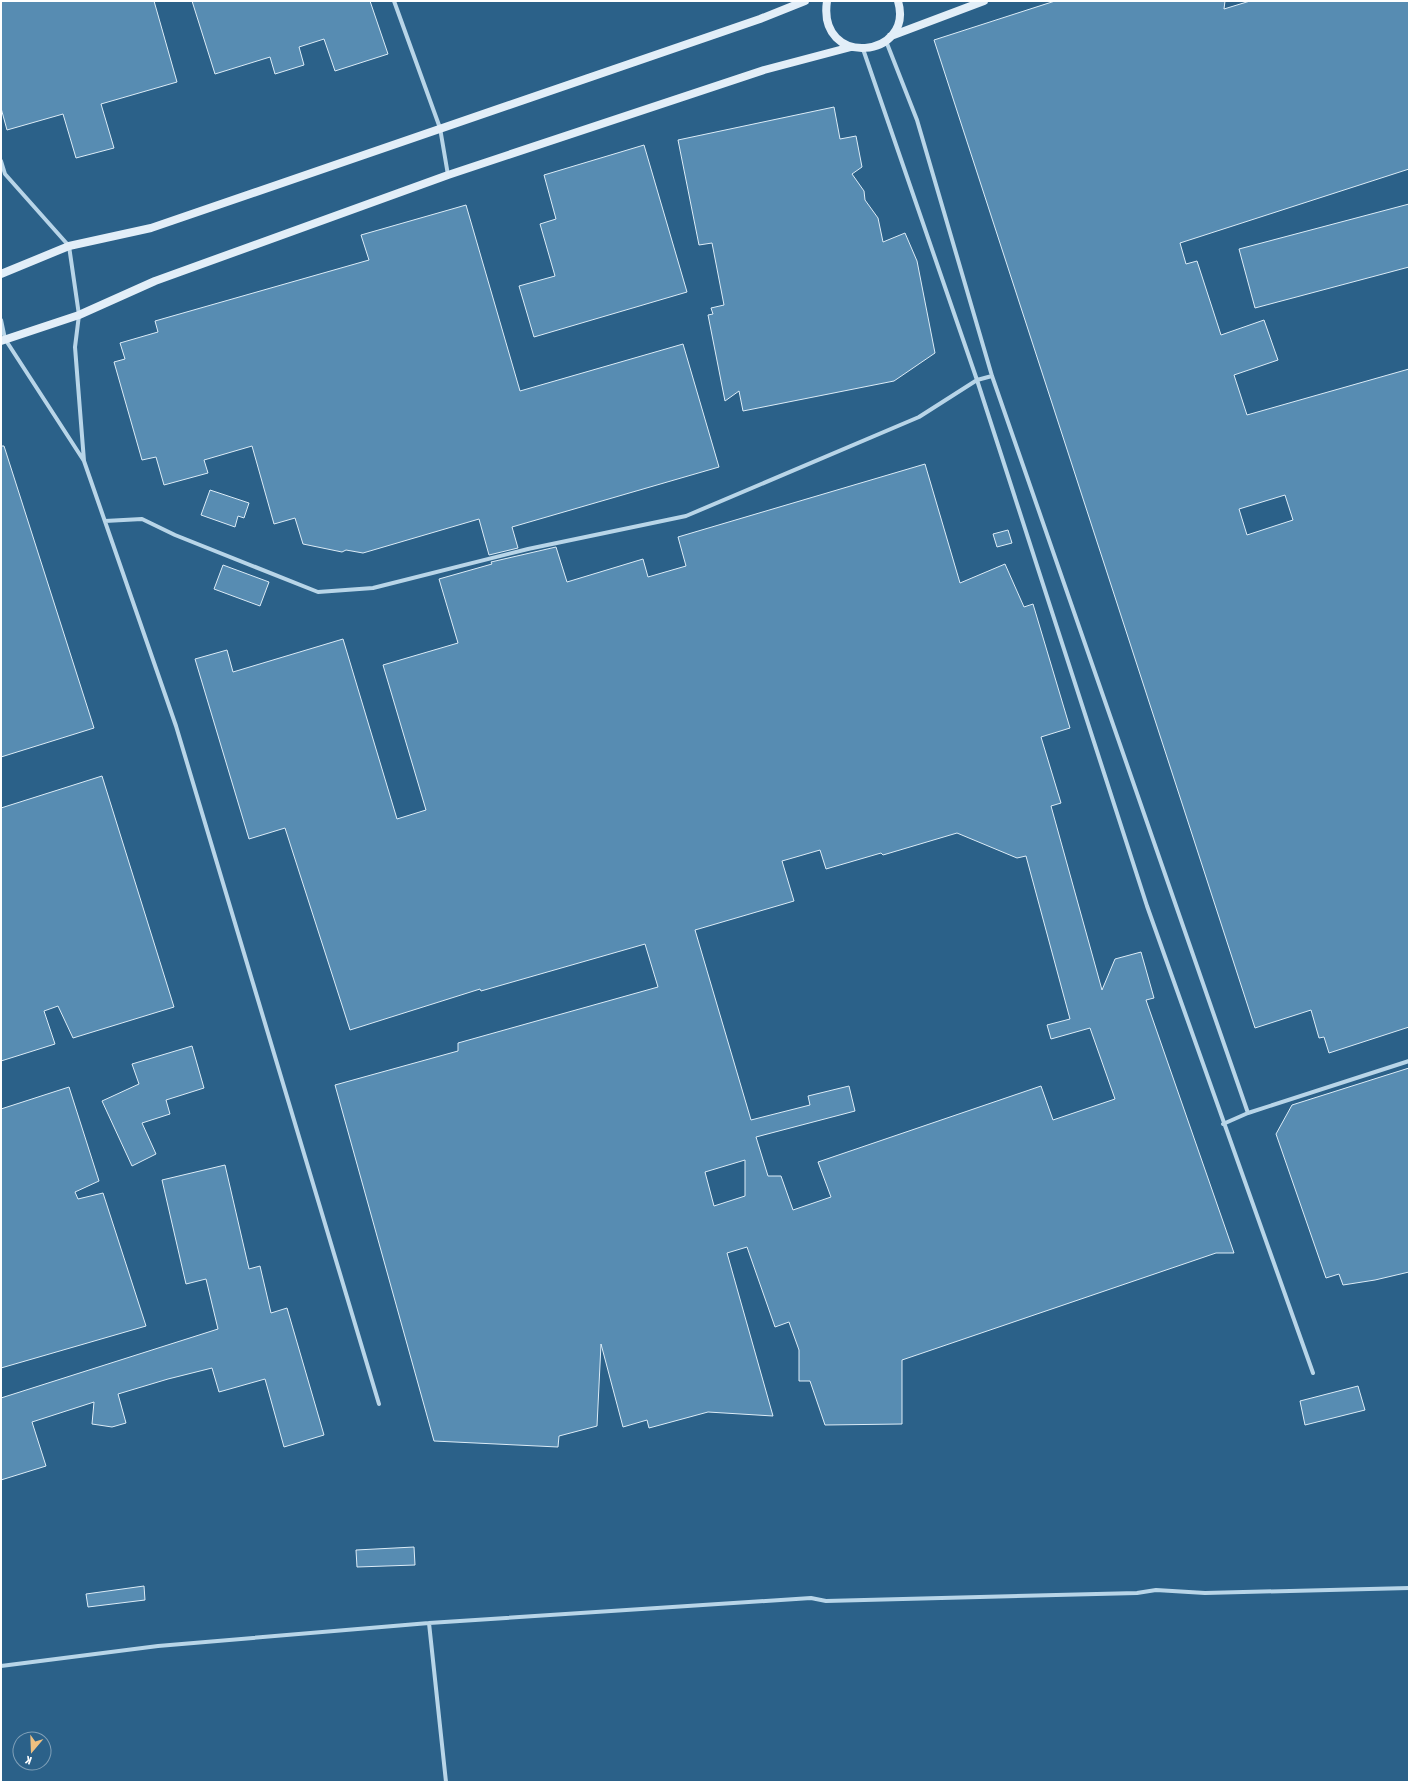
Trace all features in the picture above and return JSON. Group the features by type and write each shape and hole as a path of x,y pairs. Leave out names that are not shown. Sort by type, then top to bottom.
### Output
{"street":[{"path":"394,1 440,128 448,175"},
{"path":"1,274 69,246 151,228 760,19 805,1"},
{"path":"827,1 825,12 827,24 832,34 840,42 851,47 864,49 875,47 889,38 984,1"},
{"path":"889,38 897,25 900,14 898,1"},
{"path":"889,38 917,120 992,376 1248,1113"},
{"path":"3,340 79,315 155,281 448,175 764,70 851,47"},
{"path":"864,49 977,380 1147,906 1223,1124 1313,1373"},
{"path":"1,161 6,174 69,246 79,315 75,347 84,461"},
{"path":"1,320 3,340 84,461 105,521 176,726 379,1404"},
{"path":"105,521 142,519 175,536 318,592 373,588 528,549 686,516 919,416 977,380 992,376"},
{"path":"1223,1124 1248,1113 1409,1061"},
{"path":"1,1666 158,1646 429,1623 810,1598 826,1601 1137,1593 1156,1590 1204,1592 1409,1588"},
{"path":"429,1623 446,1782"}],"building":[{"path":"1,1 154,1 177,82 101,104 114,148 76,158 63,114 7,130 1,108"},
{"path":"192,1 370,1 388,54 335,71 324,39 299,47 304,65 275,74 270,57 215,74"},
{"path":"1055,1 1225,1 1224,9 1250,1 1409,1 1409,169 1180,243 1186,264 1197,261 1221,335 1264,320 1278,360 1234,375 1247,415 1409,369 1409,1027 1329,1053 1324,1037 1319,1038 1311,1010 1255,1028 934,40","holes":["1285,495 1293,520 1247,535 1239,509"]},
{"path":"834,107 840,139 856,136 862,167 852,174 864,191 865,200 878,218 883,242 905,233 917,261 935,353 894,381 743,411 739,391 725,401 708,315 713,314 711,308 724,305 712,243 699,245 678,140"},
{"path":"644,145 687,292 534,337 519,286 555,276 540,224 556,219 544,175"},
{"path":"1409,204 1409,267 1255,308 1239,249"},
{"path":"466,205 520,391 683,344 719,467 512,527 518,548 489,555 479,519 363,553 346,550 342,552 303,544 295,518 274,524 252,446 204,460 208,473 164,485 156,457 142,460 114,362 125,359 120,343 158,332 155,321 369,260 361,235"},
{"path":"1,446 4,446 94,728 1,757"},
{"path":"925,464 960,583 1005,564 1024,607 1033,604 1070,728 1041,737 1061,803 1051,806 1102,990 1115,959 1141,952 1154,998 1146,1000 1234,1253 1216,1253 902,1360 902,1424 825,1425 810,1381 799,1381 799,1350 789,1322 775,1327 747,1247 727,1253 773,1416 708,1412 649,1428 647,1420 623,1427 601,1344 597,1426 559,1436 558,1447 434,1441 335,1085 458,1051 458,1043 658,987 645,944 481,991 480,989 350,1030 285,828 249,839 195,659 227,650 233,672 343,639 397,819 426,810 383,665 458,643 439,579 492,564 491,562 556,547 567,582 643,559 648,577 686,566 678,537","holes":["957,833 1017,858 1026,856 1070,1019 1047,1025 1051,1039 1090,1028 1115,1099 1053,1120 1041,1086 818,1162 831,1197 793,1210 781,1176 768,1176 756,1137 855,1111 849,1086 808,1096 810,1105 751,1120 695,930 794,901 782,861 820,850 826,869 881,853 883,855","745,1160 745,1196 714,1206 705,1172"]},
{"path":"210,490 249,503 244,518 238,516 235,527 201,515"},
{"path":"1008,530 1012,543 997,547 993,534"},
{"path":"223,565 269,582 260,606 214,589"},
{"path":"102,776 174,1007 73,1038 58,1006 44,1011 55,1044 1,1061 1,808"},
{"path":"192,1046 204,1088 166,1100 170,1114 142,1123 156,1154 132,1166 102,1101 139,1084 132,1064"},
{"path":"1409,1068 1409,1272 1375,1280 1343,1285 1339,1274 1326,1278 1276,1134 1292,1105"},
{"path":"69,1087 99,1181 75,1192 78,1199 103,1193 146,1326 1,1368 1,1109"},
{"path":"225,1165 249,1269 260,1266 271,1313 287,1308 324,1435 284,1447 265,1379 219,1392 212,1368 118,1394 126,1423 112,1427 92,1424 94,1402 32,1422 46,1466 1,1480 1,1398 218,1329 206,1279 186,1284 162,1180"},
{"path":"1358,1386 1365,1410 1305,1425 1300,1401"},
{"path":"414,1547 415,1565 357,1567 356,1550"},
{"path":"144,1586 145,1600 88,1607 86,1594"}]}
